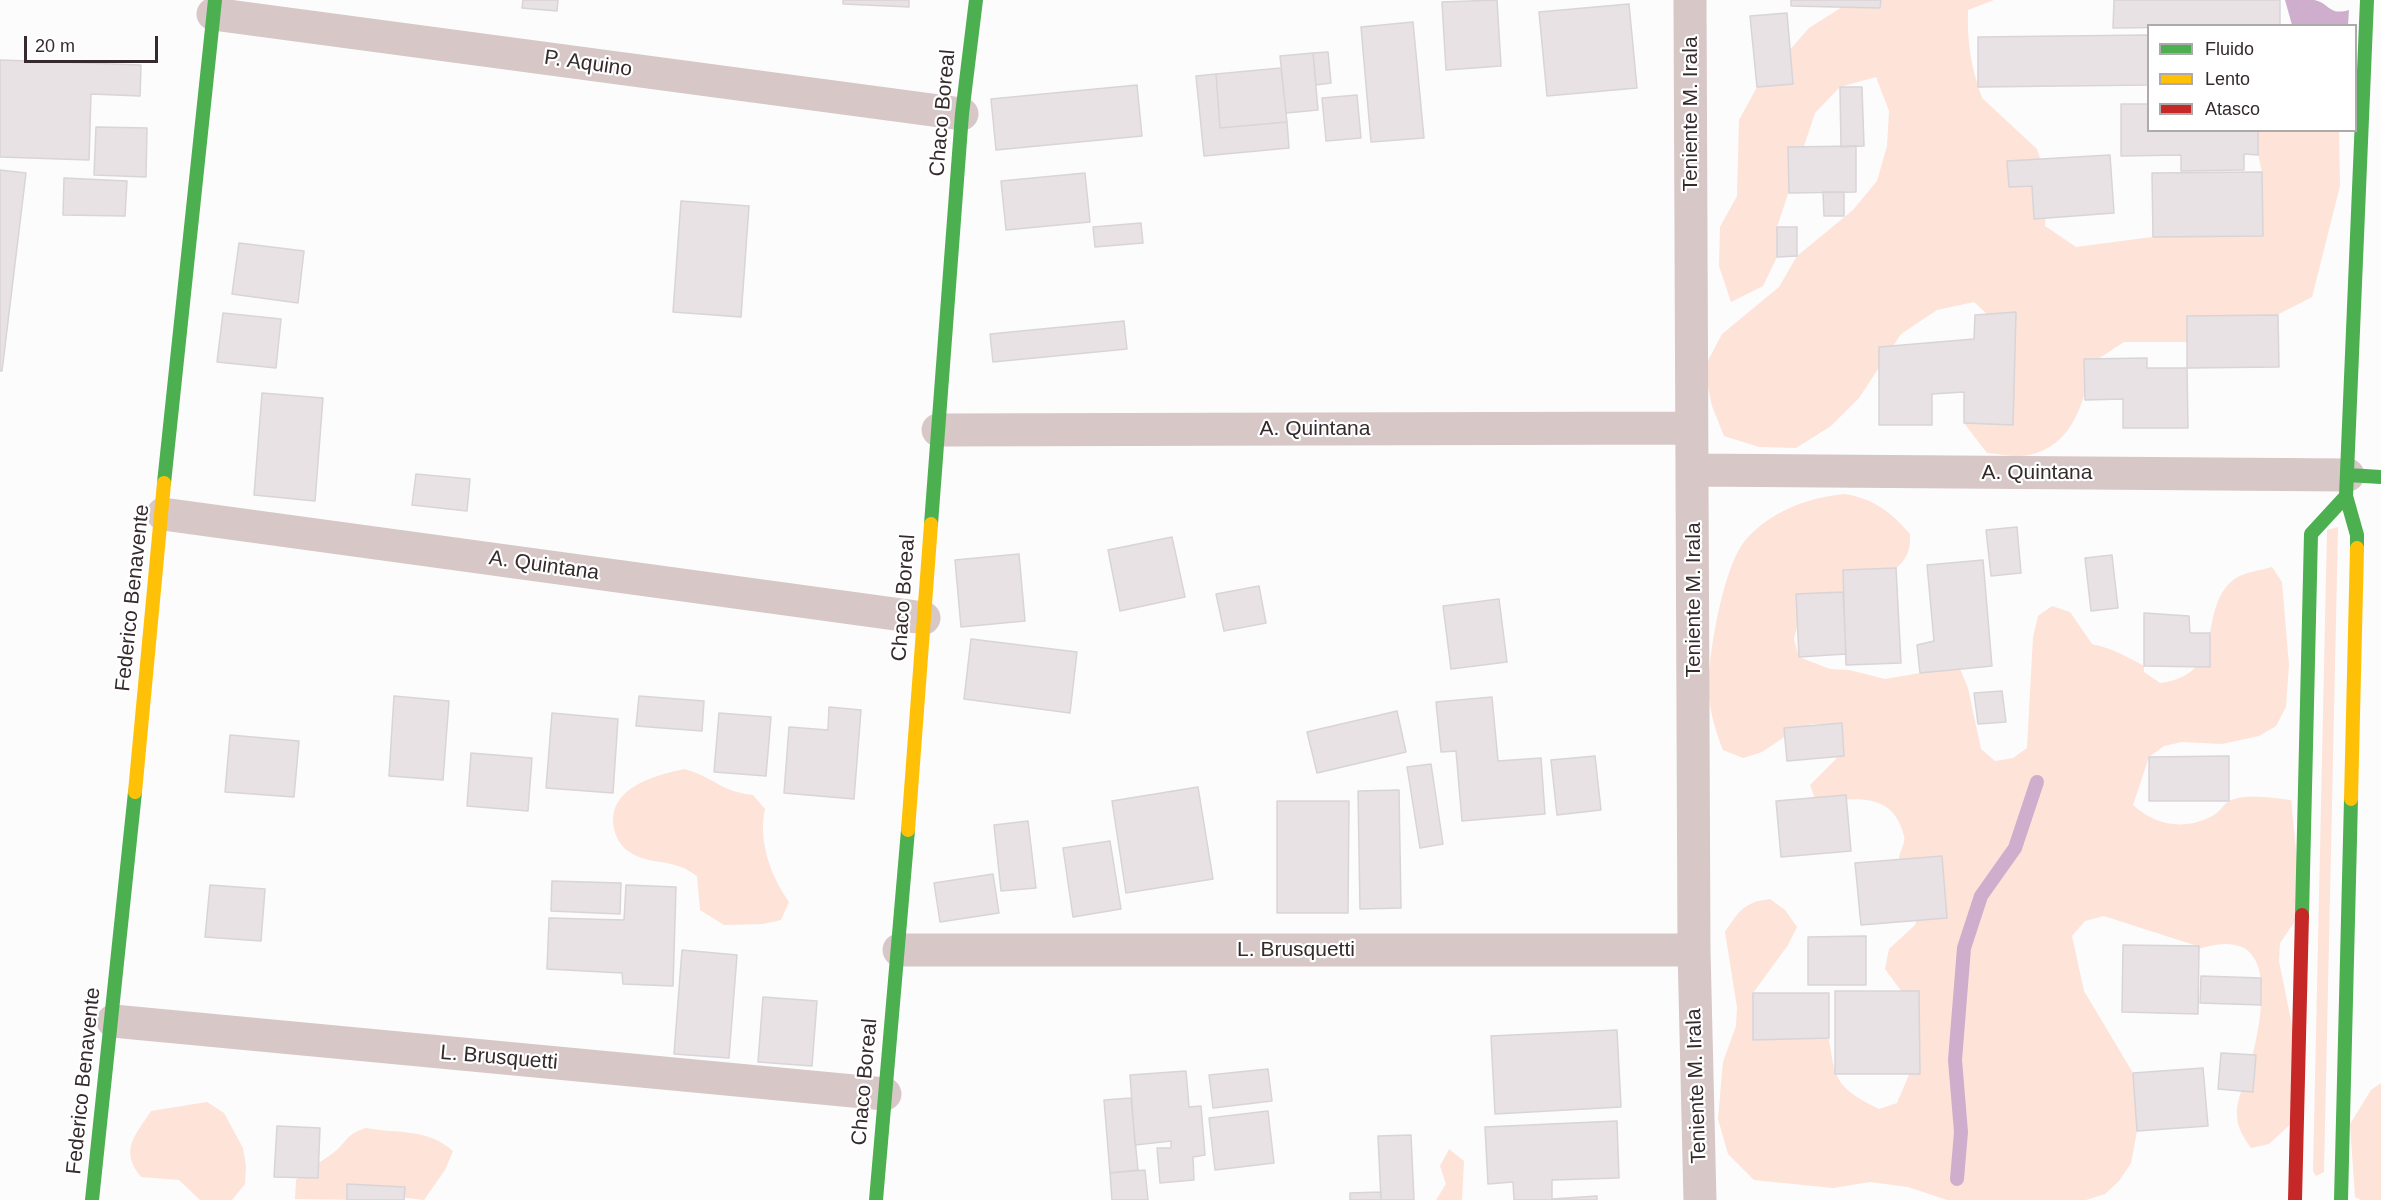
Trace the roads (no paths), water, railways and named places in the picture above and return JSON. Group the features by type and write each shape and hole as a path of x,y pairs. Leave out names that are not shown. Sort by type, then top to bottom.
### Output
{"street":[{"name":"Chaco Boreal","path":"876,1200 899,950 962,114 976,0"},
{"name":"Teniente M. Irala","path":"1690,0 1691,428 1694,470 1694,950 1700,1200"},
{"path":"2342,1200 2356,535 2347,486 2367,0"},
{"name":"P. Aquino","path":"214,7 962,114"},
{"name":"Federico Benavente","path":"92,1200 113,1021 170,423 214,7"},
{"name":"A. Quintana","path":"938,430 1691,428"},
{"name":"A. Quintana","path":"1694,470 2347,486 2381,477"},
{"path":"2295,1200 2311,534 2347,486"},
{"name":"A. Quintana","path":"163,514 924,618"},
{"name":"L. Brusquetti","path":"899,950 1694,950"},
{"name":"L. Brusquetti","path":"113,1021 885,1094"}],"waterway":[{"path":"1957,1179 1961,1132 1955,1060 1964,948 1981,896 2015,848 2037,782"}]}
